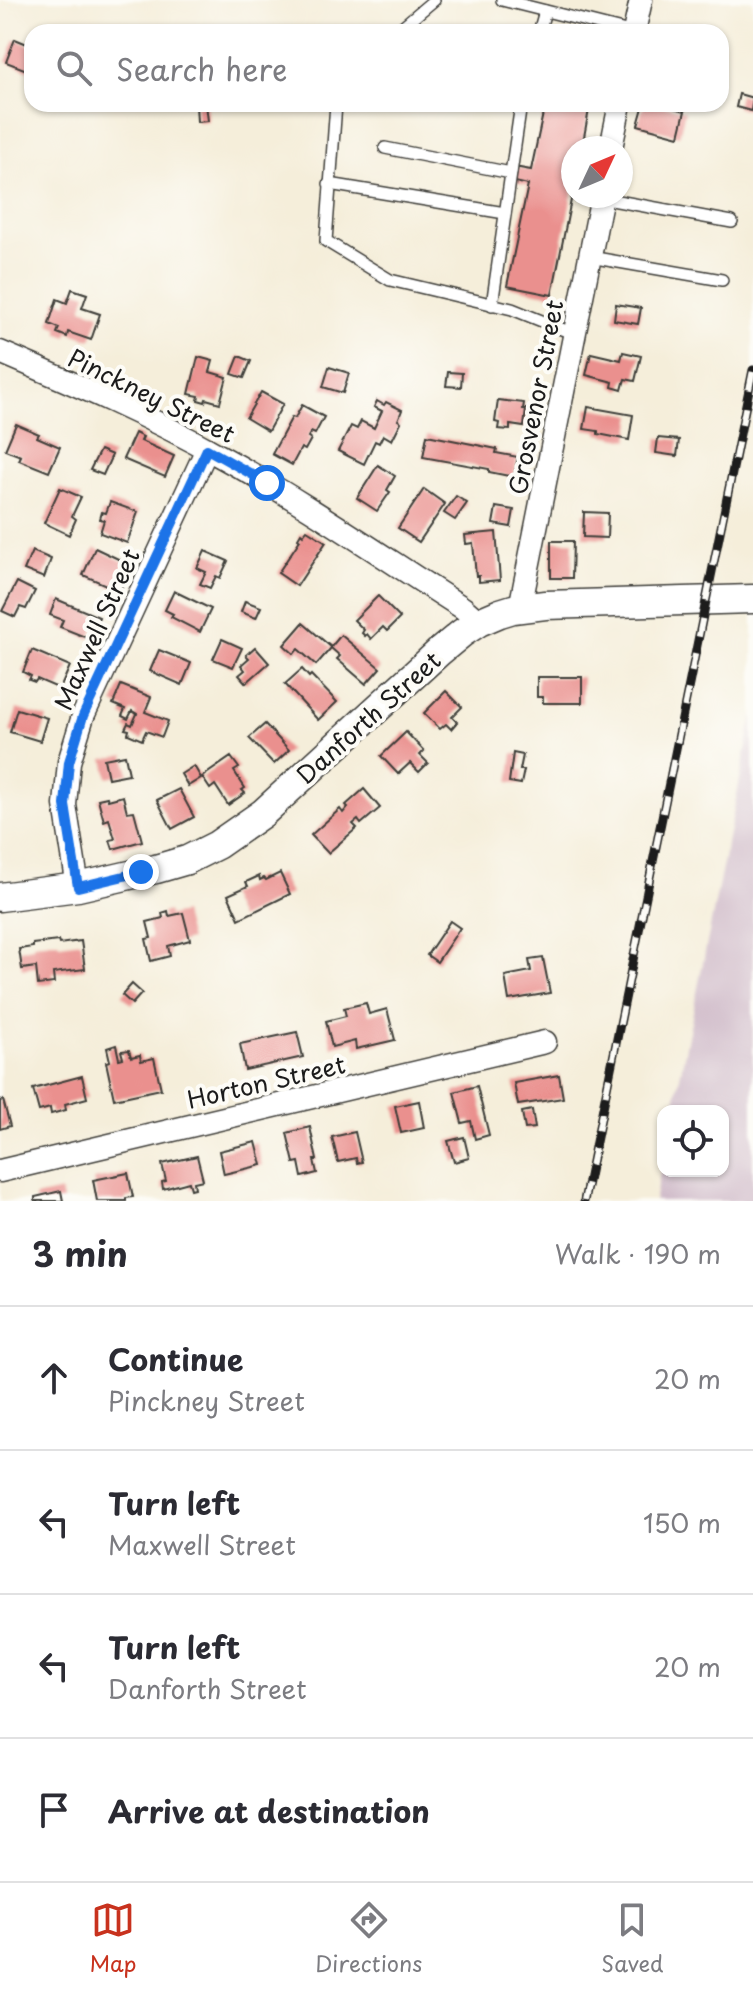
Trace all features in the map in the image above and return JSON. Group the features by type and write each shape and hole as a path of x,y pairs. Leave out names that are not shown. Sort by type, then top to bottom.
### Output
{"street":[{"path":"634,24 641,0"},
{"path":"613,136 618,112"},
{"name":"Grosvenor Street","path":"520,608 599,208"},
{"name":"Pinckney Street","path":"0,352 91,391 207,449 267,483 450,599 479,622"},
{"name":"Maxwell Street","path":"78,887 65,805 73,747 83,716 207,449"},
{"name":"Danforth Street","path":"0,897 78,887 171,865 233,836 263,813 439,652 479,622 500,613 545,605 753,599"},
{"name":"Horton Street","path":"0,1171 545,1042"}],"lane":[{"path":"406,24 434,0"},
{"path":"502,0 599,24"},
{"path":"541,24 545,11"},
{"path":"335,112 326,241 390,280 512,309 574,334"},
{"path":"492,305 520,112"},
{"path":"385,148 511,173"},
{"path":"329,184 505,213"},
{"path":"633,203 732,222"},
{"path":"590,257 722,280"}],"shaded area":[{"path":"753,715 753,1201 654,1201 659,1177 729,1177 729,1105 674,1105"}],"building":[{"path":"15,39 24,43 24,69 6,62"},
{"path":"739,94 753,98 751,111 736,107"},
{"path":"196,112 207,112 208,121 197,122"},
{"path":"543,112 589,112 584,136 561,136 561,208 569,208 552,295 507,286 528,185 511,181 514,167 531,170"},
{"path":"642,112 685,112 679,136 638,125"},
{"path":"72,289 87,294 82,308 100,314 91,340 68,332 67,337 57,333 59,328 49,324 57,299 67,303"},
{"path":"616,304 641,308 638,324 614,320"},
{"path":"623,352 641,356 635,381 625,379 622,390 612,387 613,382 586,375 591,353 621,360"},
{"path":"239,356 251,361 244,378 232,374"},
{"path":"198,357 213,361 210,372 227,377 220,403 198,400 199,396 189,394"},
{"path":"329,367 349,373 343,393 323,387"},
{"path":"448,372 462,373 461,387 446,386"},
{"path":"261,392 283,404 268,431 246,418"},
{"path":"498,400 524,403 524,427 510,425 510,430 498,429 499,423 495,422"},
{"path":"377,401 402,410 398,420 401,422 392,440 383,435 379,443 375,441 364,464 338,451 351,426 357,429 361,421 374,428 382,411 374,407"},
{"path":"302,405 324,417 315,434 311,432 308,437 311,439 305,450 301,448 292,465 272,454"},
{"path":"588,407 633,415 629,440 584,429"},
{"path":"16,424 60,447 49,472 19,460 21,456 5,450"},
{"path":"135,433 143,437 141,441 174,456 165,477 123,459"},
{"path":"427,435 497,449 496,453 518,457 514,477 489,472 489,469 423,457"},
{"path":"658,438 679,440 677,456 656,453"},
{"path":"100,450 112,455 103,475 90,470"},
{"path":"378,465 395,476 387,490 390,492 377,511 357,498"},
{"path":"60,488 81,497 72,516 76,519 69,535 44,523"},
{"path":"424,489 445,504 419,542 398,528"},
{"path":"456,496 467,503 455,520 444,513"},
{"path":"110,502 138,512 127,543 100,533 104,520 100,519 102,512 106,513"},
{"path":"496,507 514,510 511,527 493,524"},
{"path":"584,512 608,513 607,538 583,537"},
{"path":"307,530 326,542 297,586 278,573 300,540 301,533 303,535"},
{"path":"496,532 500,580 479,582 473,543 466,544 465,535"},
{"path":"551,541 573,541 572,578 551,578"},
{"path":"95,548 131,565 120,591 83,575"},
{"path":"32,551 51,559 44,578 24,570"},
{"path":"205,551 228,561 220,578 216,576 210,588 200,584 206,572 197,568"},
{"path":"17,582 35,591 26,609 20,607 15,617 2,611"},
{"path":"174,591 211,609 200,632 171,617 173,614 165,610"},
{"path":"378,596 400,618 387,631 383,627 371,639 362,633 364,630 354,620"},
{"path":"56,599 99,617 90,639 60,627 63,620 50,615"},
{"path":"245,601 261,607 256,618 241,612"},
{"path":"303,623 331,647 341,635 380,668 366,684 337,659 340,656 331,648 316,665 298,649 294,654 284,645"},
{"path":"222,639 242,648 233,667 213,659"},
{"path":"255,647 269,663 246,683 239,675 245,670 241,665"},
{"path":"32,650 70,666 60,689 37,679 35,682 29,680 31,676 23,672"},
{"path":"159,650 191,663 182,685 150,671"},
{"path":"302,669 337,702 318,720 285,684"},
{"path":"537,677 582,677 582,703 543,703 543,697 537,697"},
{"path":"121,685 151,697 145,712 168,721 162,737 146,731 142,740 128,734 129,730 125,729 128,723 132,725 137,714 132,711 128,719 122,716 125,709 113,704"},
{"path":"446,691 462,707 452,717 457,722 451,729 446,724 440,729 424,713"},
{"path":"17,709 47,718 40,741 10,732"},
{"path":"265,724 289,750 274,764 249,738"},
{"path":"406,732 424,751 420,755 428,763 419,772 410,763 398,774 381,756"},
{"path":"513,753 523,755 521,784 509,782"},
{"path":"125,755 129,774 108,778 104,759"},
{"path":"231,757 239,768 234,771 245,793 228,805 215,785 210,789 202,777"},
{"path":"194,766 201,778 188,786 181,774"},
{"path":"179,789 194,817 172,829 157,800"},
{"path":"364,789 380,808 361,824 358,820 353,824 357,828 328,853 311,835 340,809 343,813 348,807 346,805"},
{"path":"123,796 127,812 134,811 142,841 113,849 110,840 115,839 109,819 104,821 98,799"},
{"path":"280,873 290,894 239,919 228,895 248,886 246,882 259,876 260,880 266,880"},
{"path":"168,911 169,916 183,913 190,940 168,946 170,956 151,961 146,939 151,938 147,922 163,918 162,913"},
{"path":"450,921 460,928 437,962 427,955"},
{"path":"58,941 59,944 81,941 85,969 53,973 54,983 38,985 36,967 22,969 19,949"},
{"path":"543,958 550,993 509,1000 505,976 531,971 529,960"},
{"path":"132,984 142,993 132,1004 122,995"},
{"path":"366,1003 369,1014 387,1009 395,1040 356,1049 355,1041 332,1047 326,1021 346,1016 344,1008"},
{"path":"297,1032 303,1057 245,1070 240,1044"},
{"path":"116,1045 119,1059 123,1058 121,1051 129,1050 131,1057 140,1055 141,1061 154,1058 161,1089 114,1099 106,1062 110,1061 107,1048"},
{"path":"559,1075 563,1098 518,1105 514,1083"},
{"path":"82,1076 87,1098 65,1104 66,1110 51,1114 50,1108 39,1111 33,1089"},
{"path":"477,1086 489,1135 475,1139 471,1121 462,1123 454,1092"},
{"path":"3,1100 10,1126 0,1129 0,1101"},
{"path":"419,1101 424,1128 401,1133 395,1106"},
{"path":"532,1110 535,1128 525,1129 522,1112"},
{"path":"310,1127 317,1173 302,1177 299,1162 294,1163 287,1133"},
{"path":"355,1132 362,1162 357,1163 356,1158 338,1162 332,1137"},
{"path":"464,1137 469,1158 454,1162 448,1141"},
{"path":"256,1142 262,1165 224,1174 219,1151"},
{"path":"197,1156 203,1180 194,1182 195,1188 191,1189 189,1182 163,1189 162,1182 166,1181 162,1164"},
{"path":"128,1173 133,1197 126,1198 126,1201 97,1201 93,1180"},
{"path":"61,1191 63,1201 35,1201 35,1197"}],"railway":[{"path":"584,1201 753,370"}],"route":[{"path":"141,872 78,887 65,805 69,762 83,716 207,449 267,483"}]}
